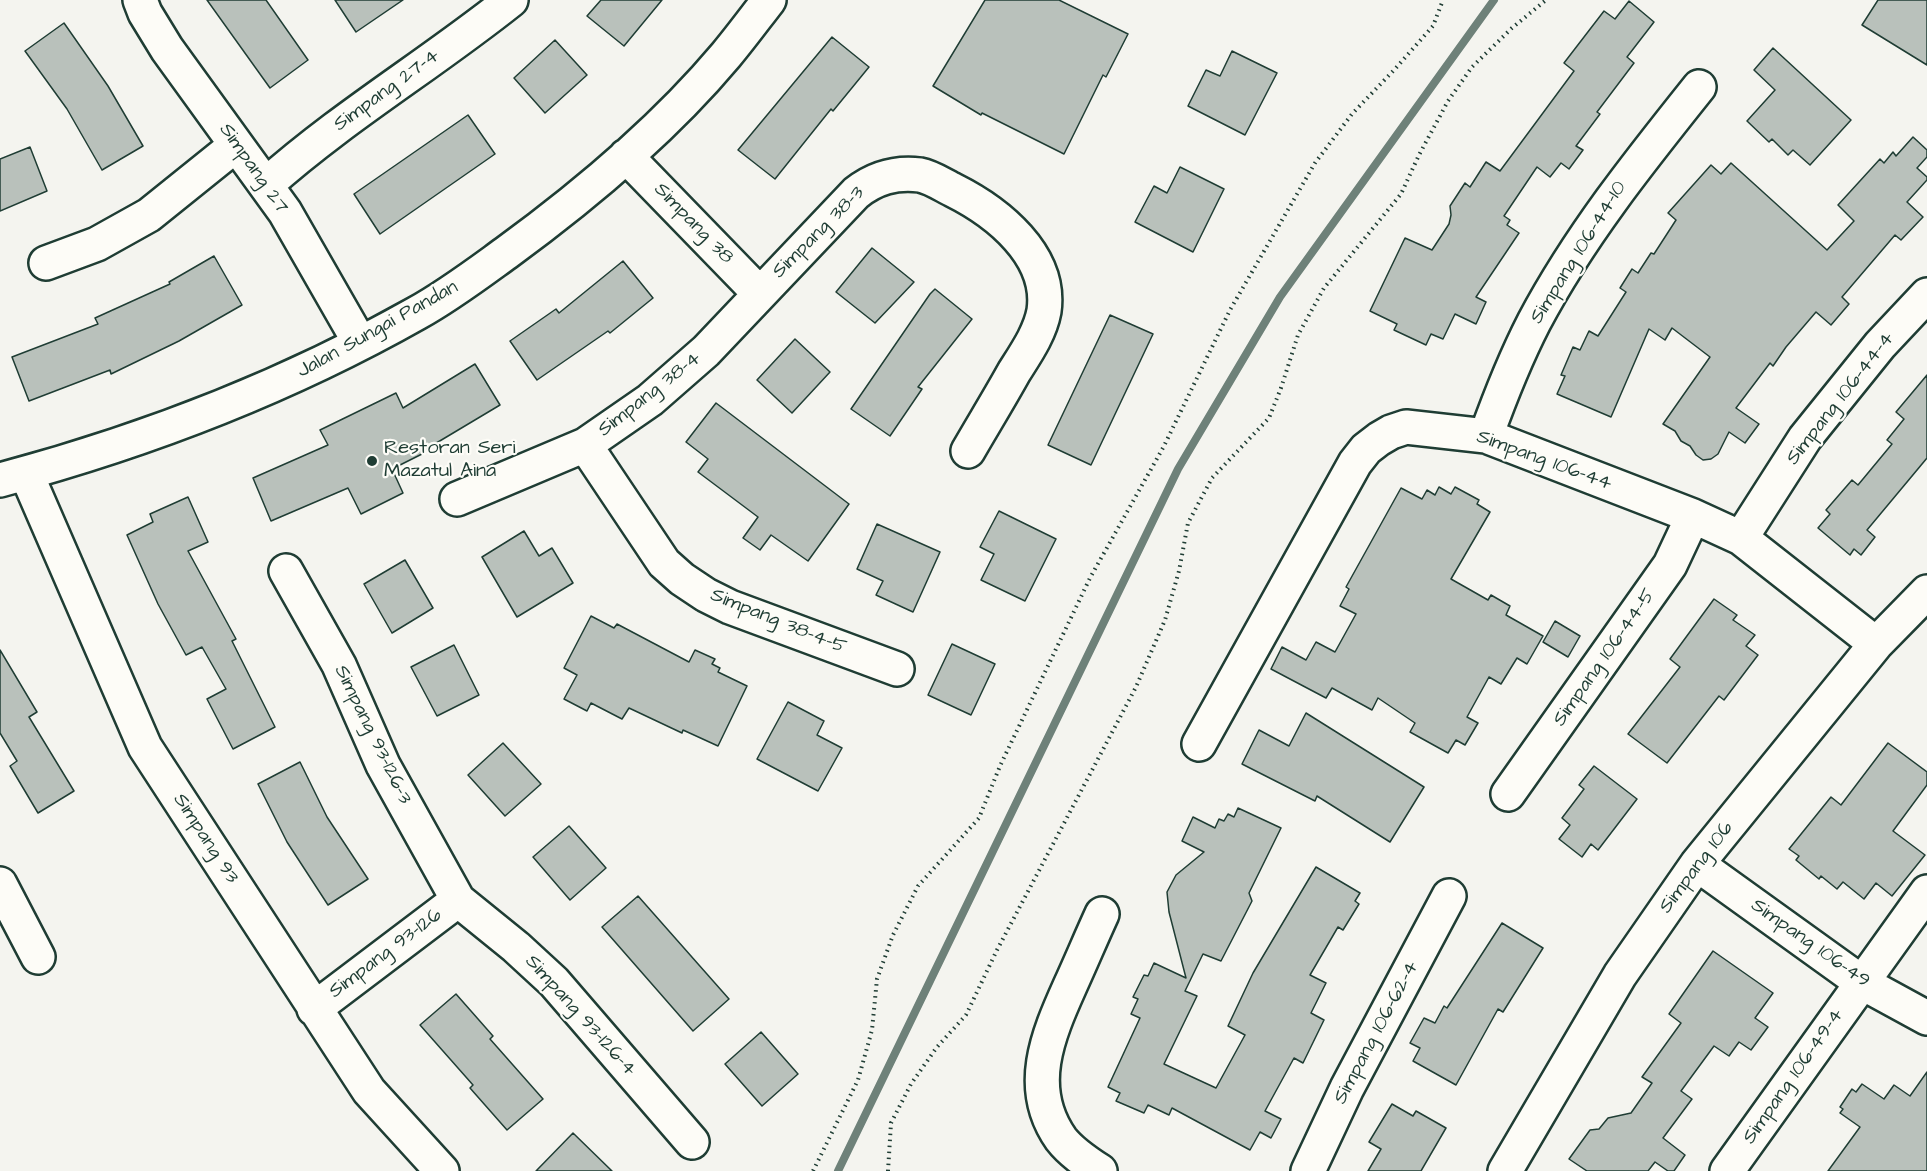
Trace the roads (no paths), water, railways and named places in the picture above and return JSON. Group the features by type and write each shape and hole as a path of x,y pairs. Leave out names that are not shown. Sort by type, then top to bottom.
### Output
{"street":[{"name":"Simpang 27","path":"140,0 145,13 168,49 285,212 360,343"},
{"name":"Simpang 27-4","path":"266,185 303,152 475,29 511,0"},
{"name":"Jalan Sungai Pandan","path":"13,476 123,443 233,403 307,371 418,313 551,221 626,156 725,56 769,0"},
{"name":"Simpang 106-44-10","path":"1486,436 1507,380 1530,331 1567,267 1625,179 1699,87"},
{"path":"46,263 97,244 149,215 236,145"},
{"name":"Simpang 38","path":"626,156 759,293"},
{"name":"Simpang 38-3","path":"759,293 856,193 868,184 886,177 901,174 922,175 971,199 990,213 1018,237 1030,253 1039,270 1044,310 1037,334 968,452"},
{"name":"Simpang 38-4","path":"457,499 585,445 650,400 706,351 759,293"},
{"name":"Simpang 106-44-4","path":"1742,538 1805,438 1880,345 1927,295"},
{"name":"Simpang 106-44","path":"1199,744 1343,482 1366,449 1391,432 1406,428 1486,436 1693,516 1742,538 1876,644"},
{"name":"Simpang 38-4-5","path":"585,445 664,563 682,579 730,607 897,669"},
{"name":"Simpang 93","path":"13,476 146,747 369,1091 442,1171"},
{"name":"Simpang 106-44-5","path":"1508,794 1670,565 1693,516"},
{"name":"Simpang 93-126-3","path":"286,571 339,665 383,765 458,900"},
{"name":"Simpang 106","path":"1505,1171 1620,975 1697,864 1876,644 1927,592"},
{"name":"Simpang 106-49","path":"1697,864 1861,982 1927,1018"},
{"path":"0,884 38,957"},
{"name":"Simpang 106-49-4","path":"1727,1171 1927,892"},
{"name":"Simpang 106-62-4","path":"1308,1171 1347,1088 1449,896"},
{"name":"Simpang 93-126","path":"314,1009 458,900"},
{"name":"Simpang 93-126-4","path":"458,900 516,947 554,982 692,1142"},
{"path":"1100,1171 1082,1160 1061,1139 1048,1115 1042,1089 1044,1061 1050,1031 1102,914"}],"waterway":[{"path":"838,1171 1178,469 1280,297 1494,0"}],"place":[{"name":"Restoran Seri Mazatul Aina","path":"372,461"}]}
